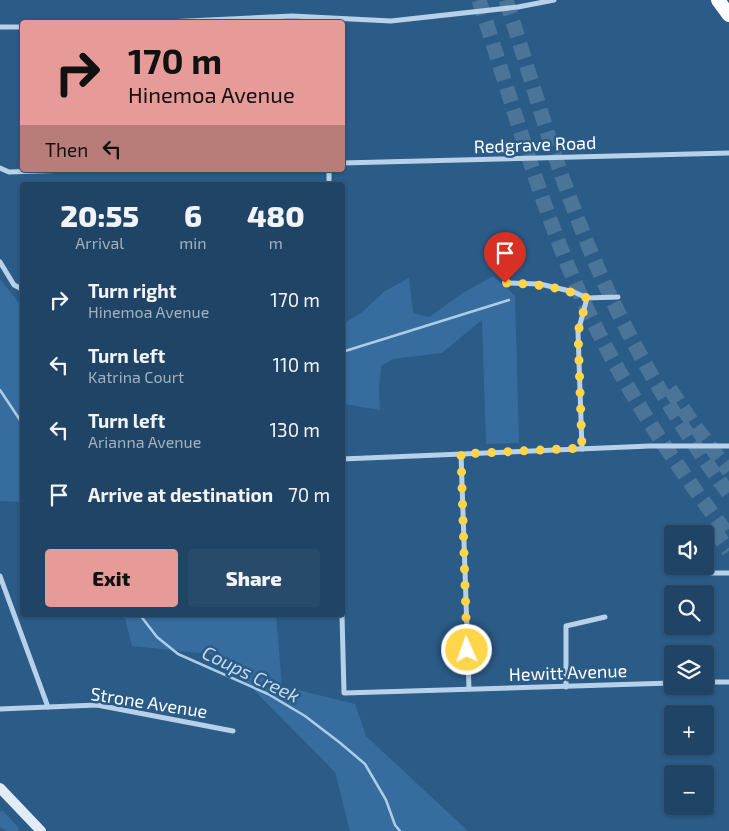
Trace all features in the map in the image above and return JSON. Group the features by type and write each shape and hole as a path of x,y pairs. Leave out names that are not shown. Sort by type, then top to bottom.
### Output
{"highway":[{"path":"718,0 729,15"}],"main road":[{"path":"0,788 41,831"}],"street":[{"path":"208,20 292,16 391,21 518,7 554,0"},
{"path":"0,27 20,27"},
{"name":"Redgrave Road","path":"345,163 729,153"},
{"path":"0,168 9,172"},
{"path":"0,176 9,172 20,172"},
{"path":"0,262 14,285 20,288"},
{"path":"505,283 540,284 574,292 587,298 618,297"},
{"path":"582,448 578,332 587,298"},
{"path":"345,458 582,448 729,446"},
{"path":"461,454 469,689"},
{"path":"714,573 729,573"},
{"path":"0,576 48,707"},
{"name":"Hewitt Avenue","path":"342,617 344,693 664,683"},
{"path":"566,686 566,626 605,617"},
{"path":"714,682 729,682"},
{"name":"Strone Avenue","path":"0,709 97,705 233,731"}],"shaded area":[{"path":"493,276 515,295 519,443 486,444 482,320 442,353 393,359 381,366 380,410 345,404 345,323 361,313 385,291 409,278 413,313 429,317 463,293"},
{"path":"0,279 20,304 20,502 0,501"},
{"path":"125,617 276,617 282,686 355,704 366,736 468,831 350,831 335,772 219,655 132,646"},
{"path":"2,810 19,828 18,831 7,831 0,827 0,812"}],"waterway":[{"path":"345,351 509,300"},
{"name":"Coups Creek","path":"0,390 20,420"},
{"name":"Coups Creek","path":"142,617 157,637 178,654 268,694 305,716 339,742 365,764 386,800 395,825 400,831"}],"tunnel":[{"path":"479,0 543,201 584,303 601,338 640,407 705,504 729,536"},
{"path":"506,0 561,173 596,265 647,367 686,432 729,494"},
{"path":"670,389 694,425 729,471"},
{"path":"714,530 729,551"}],"route":[{"path":"467,650 461,454 582,448 578,332 587,298 574,292 540,284 505,283"}]}
